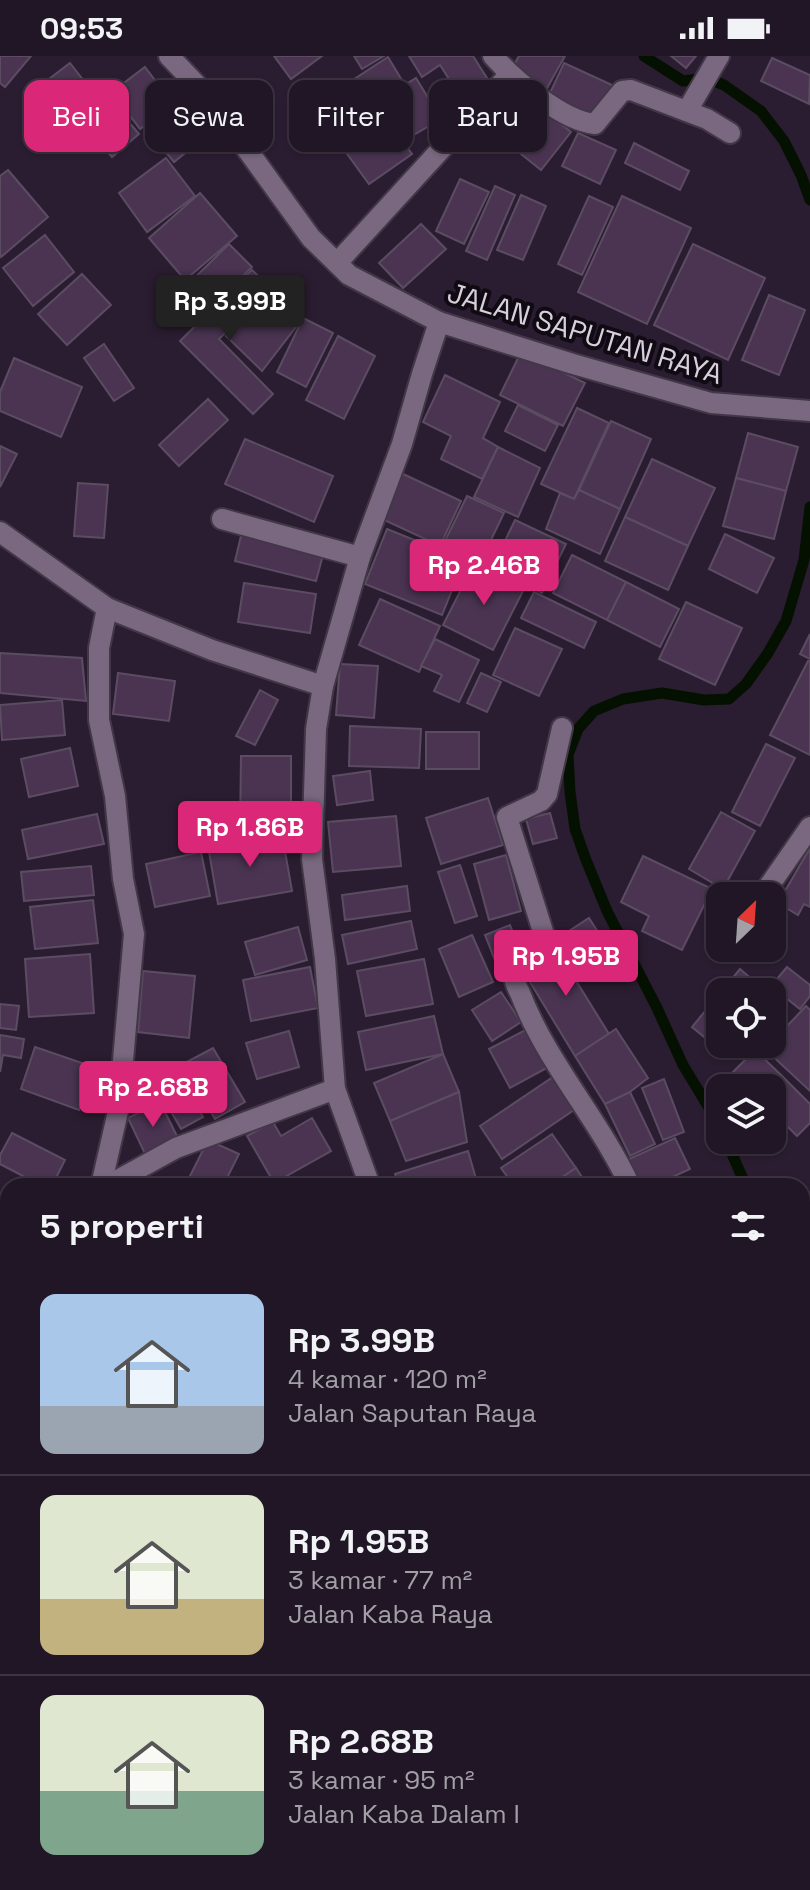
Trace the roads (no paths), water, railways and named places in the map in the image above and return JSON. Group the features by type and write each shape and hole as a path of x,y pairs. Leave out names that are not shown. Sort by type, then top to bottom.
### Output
{"street":[{"name":"JALAN SAPUTAN RAYA","path":"169,56 212,101 311,238 349,275 439,322 711,403 810,411"},
{"path":"493,56 509,75 548,104 588,123 595,124 622,91 631,90 707,119 730,133"},
{"path":"687,111 716,61"},
{"path":"337,263 509,75"},
{"path":"367,1178 335,1089 325,959 312,859 316,729 323,686 360,557 402,444 439,322"},
{"path":"222,519 360,557"},
{"path":"0,532 107,608 212,650 323,686"},
{"path":"103,1178 119,1107 134,934 123,879 115,796 99,720 99,648 107,608"},
{"path":"562,728 547,794 541,801 507,817 545,938 516,972 515,979 529,1018 625,1178"},
{"path":"772,882 810,827"},
{"path":"122,1178 176,1148 335,1089"}],"waterway":[{"path":"644,56 683,81 706,78 724,85 761,111 784,141 810,200"},
{"path":"706,1103 683,1065 607,911 586,860 575,829 568,755 578,729 594,711 623,699 662,693 704,700 729,699 746,684 786,621 804,560 810,507"},
{"path":"732,1154 743,1178"}]}
